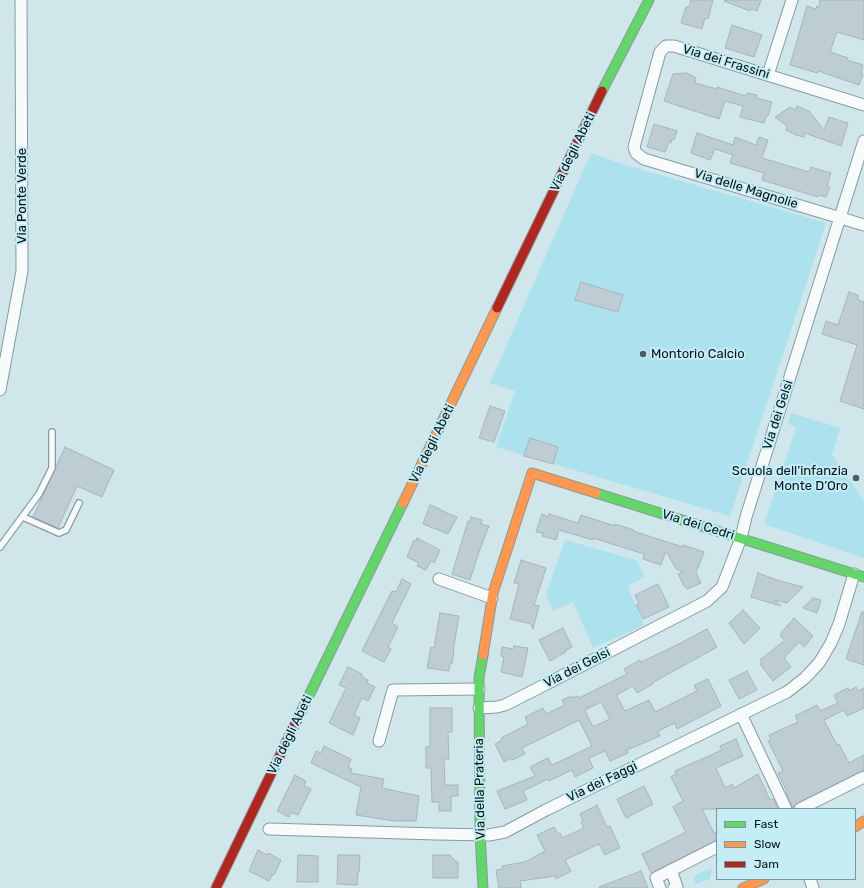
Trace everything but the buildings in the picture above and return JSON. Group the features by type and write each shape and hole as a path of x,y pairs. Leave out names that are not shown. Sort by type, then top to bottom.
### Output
{"street":[{"name":"Via Ponte Verde","path":"0,390 22,270 21,0"},
{"name":"Via degli Abeti","path":"216,888 610,75 649,0"},
{"path":"768,75 792,0"},
{"name":"Via dei Frassini","path":"634,147 660,52 666,46 674,46 864,105"},
{"name":"Via dei Gelsi","path":"479,708 505,705 707,601 722,587 741,538 864,141"},
{"name":"Via delle Magnolie","path":"634,147 636,153 644,159 864,225"},
{"name":"Via dei Cedri","path":"532,473 859,575"},
{"name":"Via della Prateria","path":"483,888 480,834 479,678 492,598 532,473"},
{"name":"Via dei Faggi","path":"269,829 480,834 505,832 546,810 787,692 805,678 820,663 831,643 859,575"},
{"path":"439,579 492,598"},
{"path":"379,741 393,690 479,689"},
{"path":"741,714 786,808"},
{"path":"802,808 864,777"},
{"path":"660,888 656,878 716,847"},
{"path":"670,870 677,887 674,888"},
{"path":"743,888 762,880"}],"lane":[{"path":"0,547 39,494 52,468 52,432"},
{"path":"22,517 60,533 66,530 79,502"}],"shaded area":[{"name":"Montorio Calcio","path":"591,153 619,163 826,223 730,516 496,447 515,391 490,383"},
{"path":"791,413 840,428 832,455 864,501 864,558 764,524 796,427 788,424"},
{"path":"565,540 636,560 645,577 627,586 644,625 593,648 573,602 553,611 546,595"},
{"path":"712,868 710,879 696,884 694,878 696,875"}],"traffic: fast":[{"path":"602,91 649,0"},
{"path":"596,493 864,577"},
{"path":"297,720 403,503"},
{"path":"483,655 479,678 480,834 483,888"}],"traffic: slow":[{"path":"403,503 497,308"},
{"path":"483,655 493,593 532,473 596,493"},
{"path":"856,826 864,821"},
{"path":"743,888 762,880"}],"traffic: jam":[{"path":"497,308 602,91"},
{"path":"216,888 297,720"}],"place":[{"name":"Montorio Calcio","path":"643,354"},
{"name":"Scuola dell’infanzia Monte D’Oro","path":"856,478"}]}
